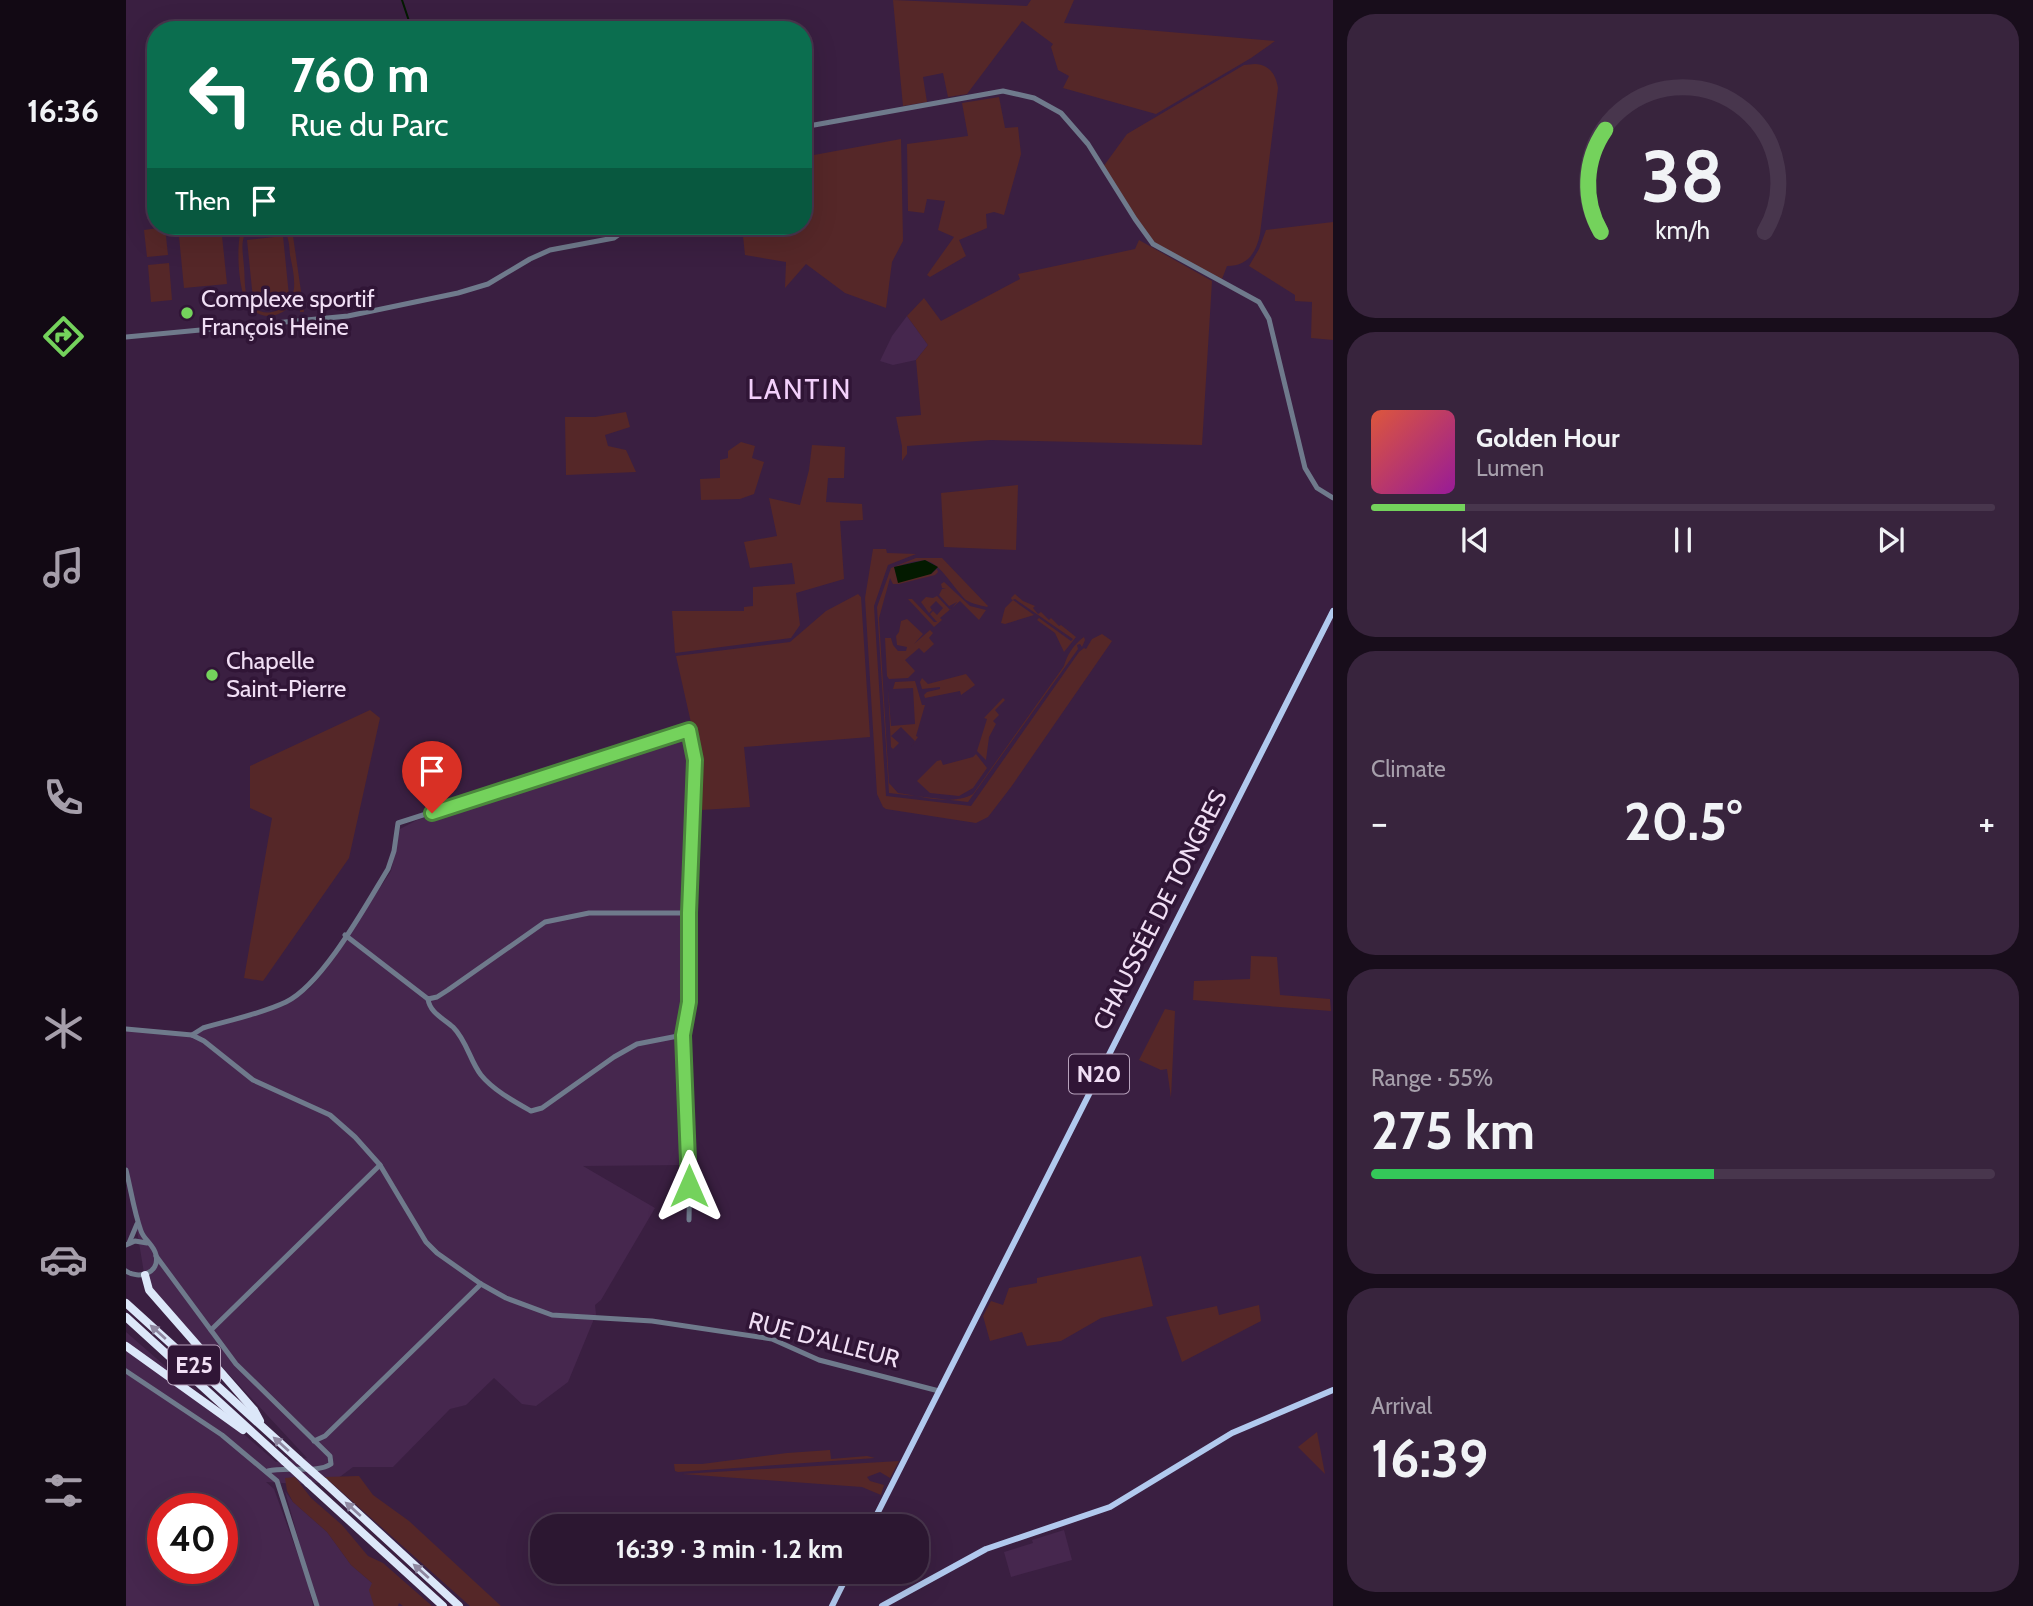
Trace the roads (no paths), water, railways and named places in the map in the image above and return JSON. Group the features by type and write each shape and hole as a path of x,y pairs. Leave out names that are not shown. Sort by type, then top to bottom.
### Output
{"highway":[{"path":"148,1272 149,1290 254,1410 263,1427"},
{"name":"E25","path":"126,1303 459,1606"},
{"name":"E25","path":"126,1317 443,1606"},
{"path":"126,1346 220,1414 255,1434"}],"main road":[{"name":"CHAUSSÉE DE TONGRES","path":"878,1514 1333,611"},
{"path":"882,1606 986,1549 1110,1507 1232,1433 1333,1390"},
{"path":"832,1606 843,1584"}],"street":[{"path":"812,125 1003,91 1017,92 1039,100 1061,113 1088,144 1153,244 1250,296 1264,309 1276,345 1305,468 1317,488 1333,498"},
{"path":"126,337 348,316 470,290 488,284 540,254 618,235"},
{"path":"126,1029 192,1034 203,1028 286,1002 302,992 318,977 388,869 398,823 689,730 695,760 689,913 689,1002 683,1035 690,1166 688,1220"},
{"path":"428,999 438,997 545,922 589,913 689,913"},
{"path":"345,935 428,999 435,1013 454,1028 463,1040 482,1076 531,1111 542,1108 636,1044 683,1035"},
{"name":"RUE D'ALLEUR","path":"192,1034 253,1080 330,1115 355,1137 380,1165 426,1242 481,1284 506,1298 552,1315 652,1321 772,1339 819,1360 939,1391"},
{"path":"211,1330 380,1165"},
{"path":"126,1170 138,1221 156,1256 236,1364 330,1456 331,1464 325,1468 281,1468 268,1471"},
{"path":"128,1244 138,1221"},
{"path":"128,1244 141,1241 147,1243"},
{"path":"148,1272 156,1256"},
{"path":"127,1274 163,1270 172,1275"},
{"path":"314,1441 325,1436 481,1284"},
{"path":"126,1371 222,1435 277,1481 317,1606"}],"waterway":[{"path":"402,0 409,21"}],"place":[{"name":"Complexe sportif François Heine","path":"187,313"},
{"name":"Chapelle Saint-Pierre","path":"212,675"}],"district":[{"name":"LANTIN","path":"800,389"}]}
